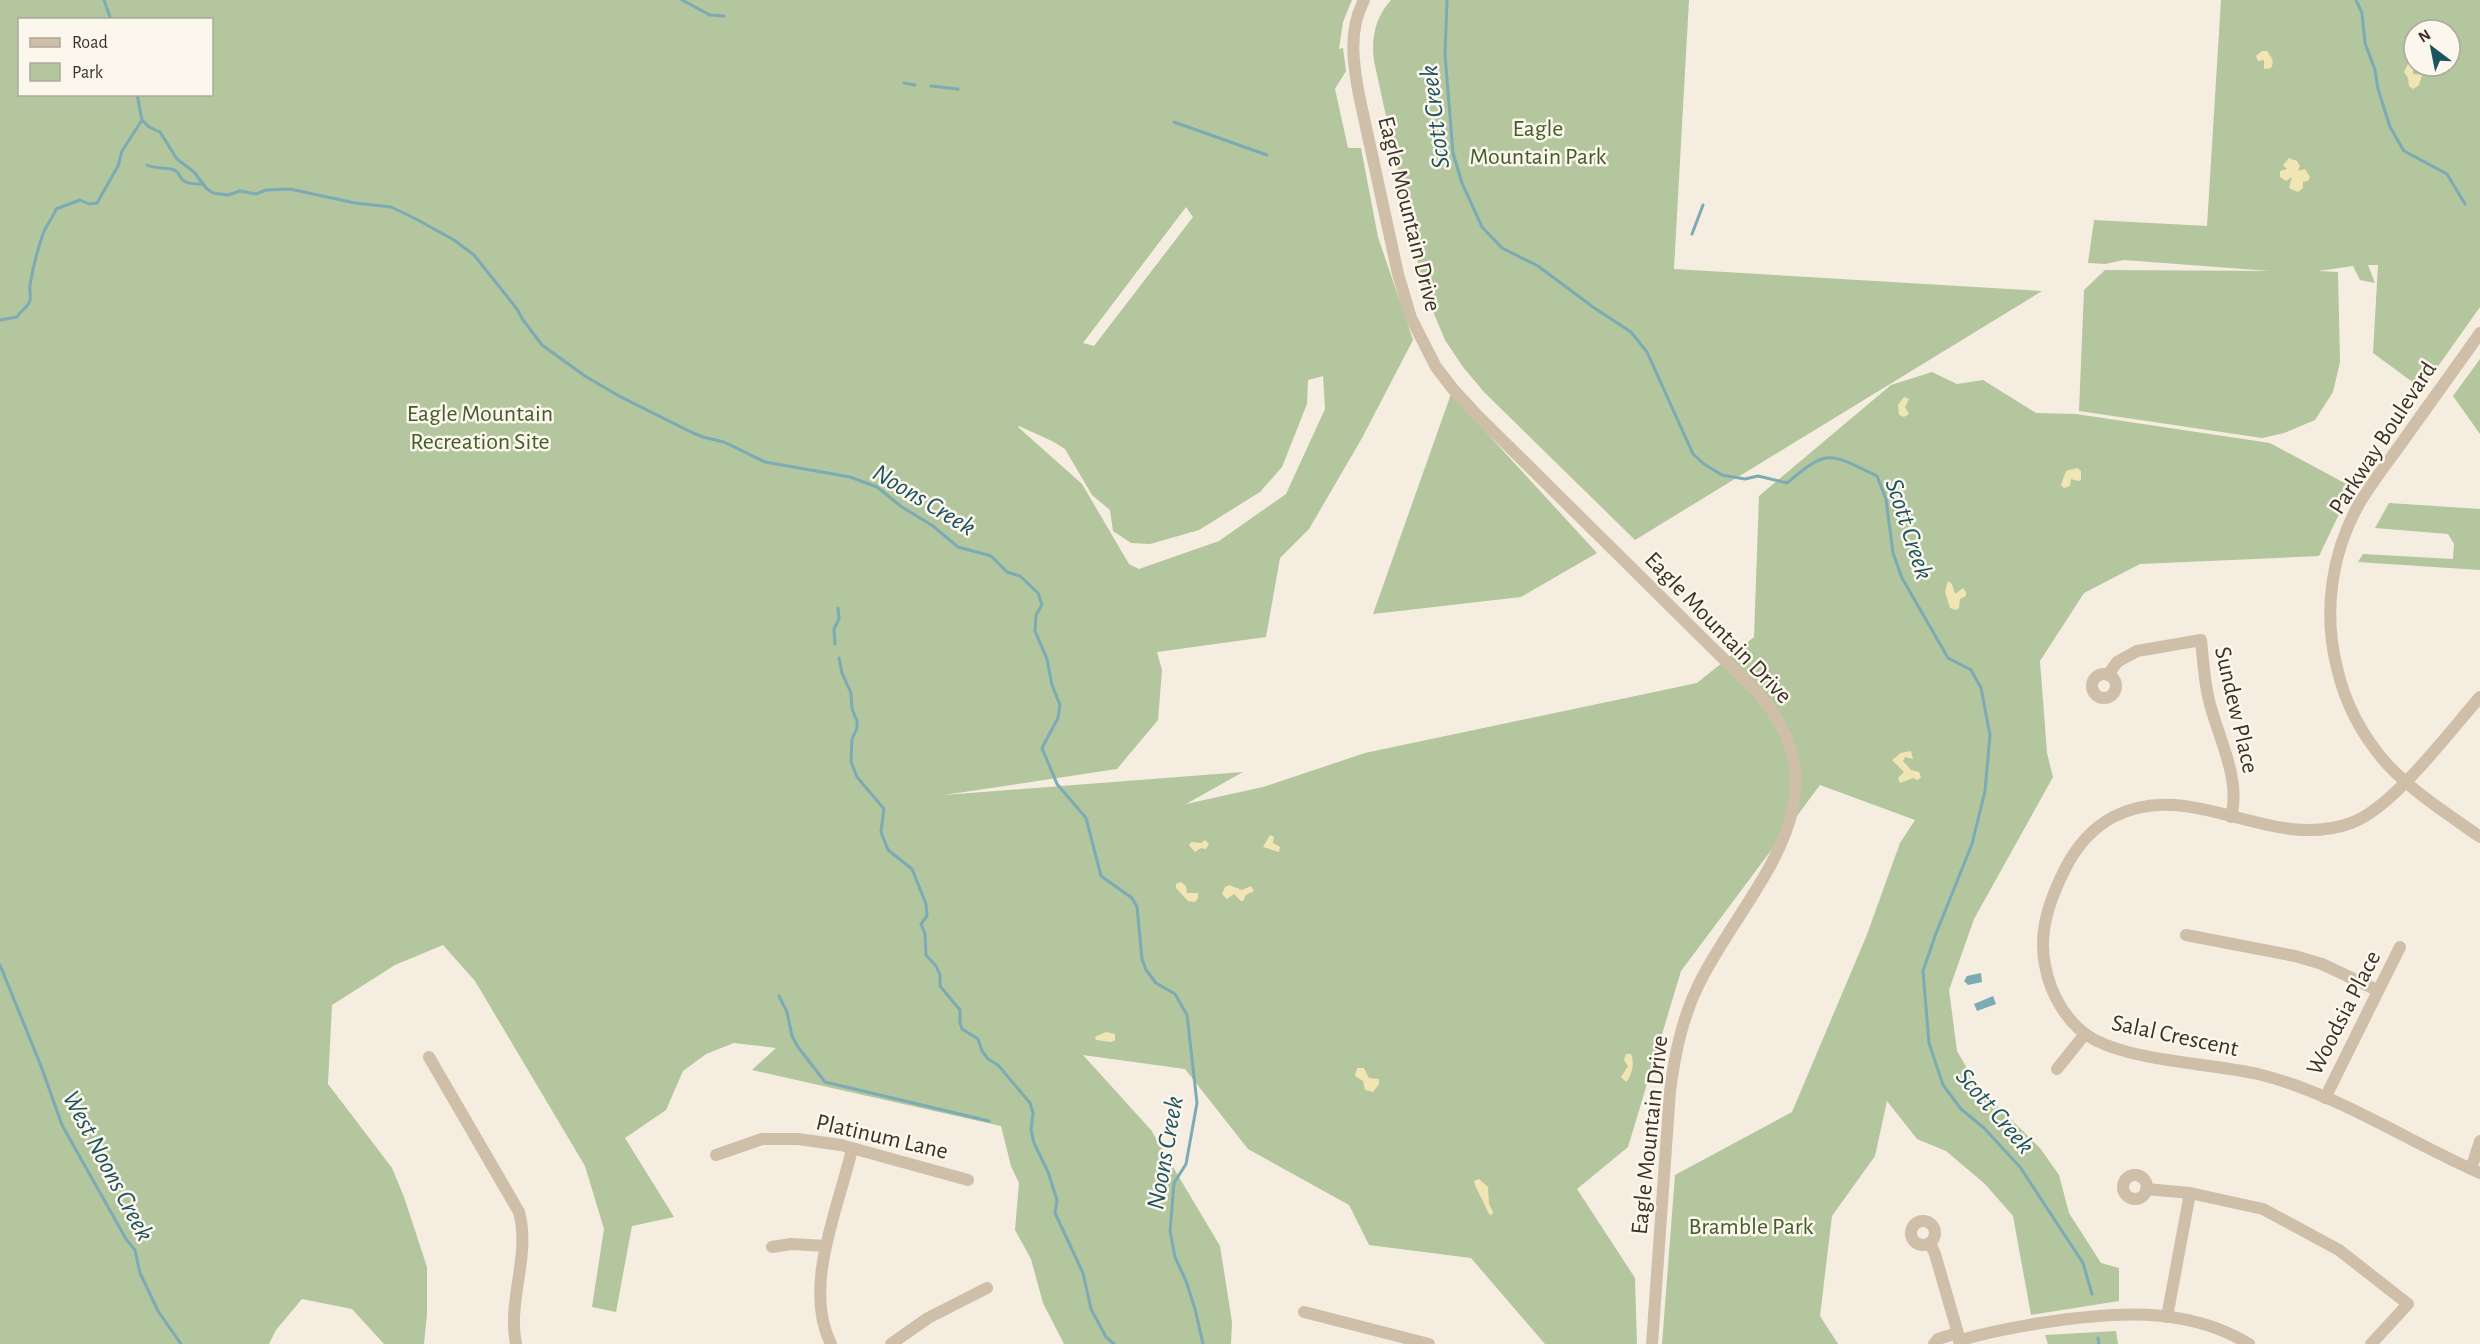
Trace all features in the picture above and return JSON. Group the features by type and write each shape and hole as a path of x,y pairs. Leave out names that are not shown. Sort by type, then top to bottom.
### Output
{"street":[{"name":"Eagle Mountain Drive","path":"1364,0 1353,39 1359,95 1404,297 1429,357 1445,380 1478,416 1758,693 1780,725 1792,758 1795,800 1786,835 1762,880 1702,979 1687,1012 1675,1053 1670,1091 1652,1344"},
{"name":"Parkway Boulevard","path":"2480,333 2362,500 2341,546 2333,576 2330,626 2334,656 2342,686 2354,716 2370,742 2405,781 2480,837"},
{"name":"Sundew Place","path":"2108,675 2116,662 2137,651 2200,640 2208,695 2233,790 2234,807 2231,817"},
{"name":"Salal Crescent","path":"2476,1171 2325,1098 2259,1074 2115,1048 2085,1034 2066,1014 2054,993 2045,965 2042,944 2048,909 2073,853 2107,820 2146,805 2176,804 2297,830 2334,829 2353,823 2386,802 2480,697"},
{"path":"2187,935 2301,958 2330,968 2378,990"},
{"name":"Woodsia Place","path":"2325,1098 2400,947"},
{"path":"2057,1070 2085,1034"},
{"path":"429,1058 519,1212 523,1237 514,1322 516,1344"},
{"name":"Platinum Lane","path":"716,1155 762,1139 798,1139 841,1145 968,1180"},
{"path":"2476,1171 2480,1141"},
{"path":"831,1344 826,1335 819,1289 826,1246 852,1149"},
{"path":"2146,1189 2190,1193 2263,1209 2339,1250 2408,1304 2371,1344"},
{"path":"2167,1317 2190,1193"},
{"path":"1930,1243 1959,1339"},
{"path":"772,1247 791,1244 826,1246"},
{"path":"891,1344 928,1318 987,1288"},
{"path":"1304,1312 1429,1344"},
{"path":"1934,1344 1938,1339 1959,1339 2008,1328 2122,1313 2167,1317 2228,1331 2249,1344"}],"green space":[{"path":"0,0 1352,0 1343,22 1339,49 1343,48 1346,71 1335,89 1348,148 1361,148 1378,237 1413,340 1362,438 1309,529 1280,558 1266,637 1157,652 1162,670 1158,720 1117,769 944,795 1243,772 1186,804 1263,787 1365,753 1697,683 1754,637 1759,496 1891,385 1932,372 1957,384 1983,380 2036,413 2076,414 2270,443 2352,487 2319,556 2140,564 2084,593 2040,661 2047,753 2053,777 1974,919 1949,990 1957,1051 1978,1087 2040,1148 2059,1175 2069,1213 2101,1263 2119,1268 2119,1301 2031,1315 2013,1216 1985,1184 1946,1151 1917,1139 1887,1101 1875,1156 1832,1216 1820,1316 1838,1344 1662,1344 1675,1175 1792,1112 1866,937 1900,843 1915,820 1820,785 1681,971 1628,1147 1577,1189 1635,1278 1637,1344 1545,1344 1471,1258 1369,1245 1349,1205 1248,1149 1185,1069 1083,1055 1151,1130 1220,1246 1232,1322 1231,1344 1064,1344 1043,1303 1031,1259 1015,1230 1019,1183 1011,1166 1001,1126 752,1070 776,1048 734,1043 706,1054 683,1071 666,1110 625,1138 674,1217 632,1226 616,1312 592,1307 604,1229 585,1166 475,981 443,945 395,965 332,1005 328,1084 392,1168 404,1197 427,1267 427,1314 424,1344 384,1344 352,1309 302,1299 276,1330 269,1344 0,1344","holes":["1186,207 1193,217 1094,346 1083,343","1323,376 1325,409 1286,494 1219,541 1139,569 1129,564 1082,484 1018,427 1065,449 1092,495 1110,510 1113,531 1131,543 1150,544 1199,530 1260,492 1282,467 1307,404 1308,380"]},
{"name":"Eagle Mountain Park","path":"1391,0 1689,0 1674,269 2042,291 1635,540 1484,392 1463,367 1445,340 1424,290 1374,61 1375,29 1381,14"},
{"path":"2221,0 2480,0 2480,307 2422,389 2373,353 2378,265 2368,265 2375,283 2360,280 2353,266 2318,271 2338,272 2340,362 2333,392 2315,420 2284,433 2262,438 2079,411 2084,290 2105,270 2270,271 2124,260 2105,264 2088,263 2094,220 2207,226"},
{"path":"2480,359 2480,434 2453,396"},
{"path":"1451,394 1597,553 1521,597 1373,614"},
{"path":"2389,503 2480,509 2480,570 2358,562 2363,554 2453,559 2454,544 2448,534 2375,528"},
{"path":"2116,1331 2118,1344 2048,1344 2045,1335"}],"sand":[{"path":"2262,51 2267,51 2271,57 2273,64 2271,68 2264,69 2264,60 2258,61 2256,56"},
{"path":"2408,78 2421,78 2419,85 2413,89 2409,86"},
{"path":"2289,158 2297,161 2300,166 2298,171 2305,169 2310,177 2308,181 2303,182 2303,188 2298,192 2289,188 2292,177 2286,181 2280,177 2280,171 2287,169 2283,165"},
{"path":"1904,397 1909,399 1905,407 1909,414 1904,417 1899,415 1898,405"},
{"path":"2077,468 2081,471 2081,480 2071,479 2070,486 2064,488 2061,485 2066,471"},
{"path":"1948,581 1952,584 1955,594 1963,588 1966,592 1966,596 1960,599 1959,608 1956,610 1950,608 1945,592"},
{"path":"1911,751 1913,759 1905,757 1903,761 1911,770 1919,772 1921,777 1918,780 1913,778 1900,783 1898,778 1904,772 1892,760 1901,753"},
{"path":"1270,835 1274,837 1273,843 1280,847 1279,852 1263,847"},
{"path":"1205,840 1209,844 1206,849 1201,848 1195,852 1189,845 1191,842 1201,843"},
{"path":"1181,882 1186,886 1187,893 1198,893 1195,902 1188,901 1176,888 1176,884"},
{"path":"1229,885 1242,890 1251,886 1254,891 1246,895 1243,901 1234,894 1227,899 1222,894 1225,887"},
{"path":"1106,1032 1115,1034 1115,1040 1111,1042 1096,1040 1095,1037"},
{"path":"1626,1054 1631,1054 1633,1065 1626,1082 1621,1077 1628,1066 1624,1060"},
{"path":"1357,1068 1364,1068 1369,1078 1379,1079 1379,1084 1373,1092 1365,1090 1363,1081 1355,1076"},
{"path":"1479,1179 1488,1187 1492,1215 1489,1214 1475,1185 1474,1181"}],"water":[{"path":"1981,973 1982,982 1968,985 1964,981 1967,976"},
{"path":"1993,996 1996,1004 1977,1011 1974,1004"}],"waterway":[{"name":"Noons Creek","path":"104,0 110,18"},
{"path":"682,0 710,15 724,16"},
{"name":"Scott Creek","path":"1447,0 1445,55 1453,153 1462,183 1482,227 1502,248 1538,266 1631,332 1647,352 1693,454 1704,464 1722,475 1745,479 1758,476 1787,483 1812,464 1830,458 1839,459 1877,476 1886,499 1893,553 1902,578 1948,658 1971,670 1981,688 1990,735 1985,791 1972,844 1923,971 1929,1043 1943,1085 1961,1109 1984,1128 2020,1167 2083,1263 2092,1294"},
{"path":"2356,0 2362,13 2365,43 2375,70 2378,89 2390,127 2404,151 2447,174 2465,204"},
{"path":"904,83 915,85"},
{"path":"931,86 958,89"},
{"name":"Noons Creek","path":"137,96 142,120 149,127 160,132 177,159 194,172 206,188 213,193 228,195 240,191 256,194 266,190 290,189 355,203 391,207 416,219 454,240 474,255 542,345 585,376 619,396 693,433 724,442 765,462 850,477 877,487 902,507 933,526 958,547 991,556 1007,572 1020,576 1038,593 1042,605 1036,615 1035,631 1047,659 1052,685 1060,705 1058,718 1042,748 1057,784 1086,818 1101,876 1132,898 1137,907 1142,959 1146,970 1156,983 1175,994 1187,1015 1197,1103 1186,1164 1174,1183 1170,1231 1175,1257 1186,1281 1203,1344"},
{"path":"0,320 17,317 29,303 30,285 37,253 44,231 56,209 80,200 89,204 97,203 118,166 122,151 142,120"},
{"path":"1174,122 1267,155"},
{"path":"147,165 175,170 183,180 193,184 203,184"},
{"path":"1692,234 1703,205"},
{"path":"835,644 834,629 839,619 838,608"},
{"path":"839,658 842,673 851,693 852,709 857,721 857,728 852,739 851,762 857,777 884,809 881,832 888,850 912,869 926,904 927,916 921,924 925,934 926,955 936,966 940,975 940,986 960,1010 962,1029 978,1039 988,1059 998,1065 1030,1103 1033,1113 1031,1130 1057,1200 1055,1213 1083,1273 1091,1309 1106,1337 1114,1344"},
{"name":"West Noons Creek","path":"0,965 62,1125 126,1239 135,1250 140,1273 158,1311 181,1344"},
{"path":"779,996 787,1012 792,1036 825,1082 989,1121"},
{"name":"Scott Creek","path":"2098,1338 2099,1344"}],"park label":[{"name":"Eagle Mountain Recreation Site","path":"480,428"},
{"name":"Bramble Park","path":"1751,1227"}]}
